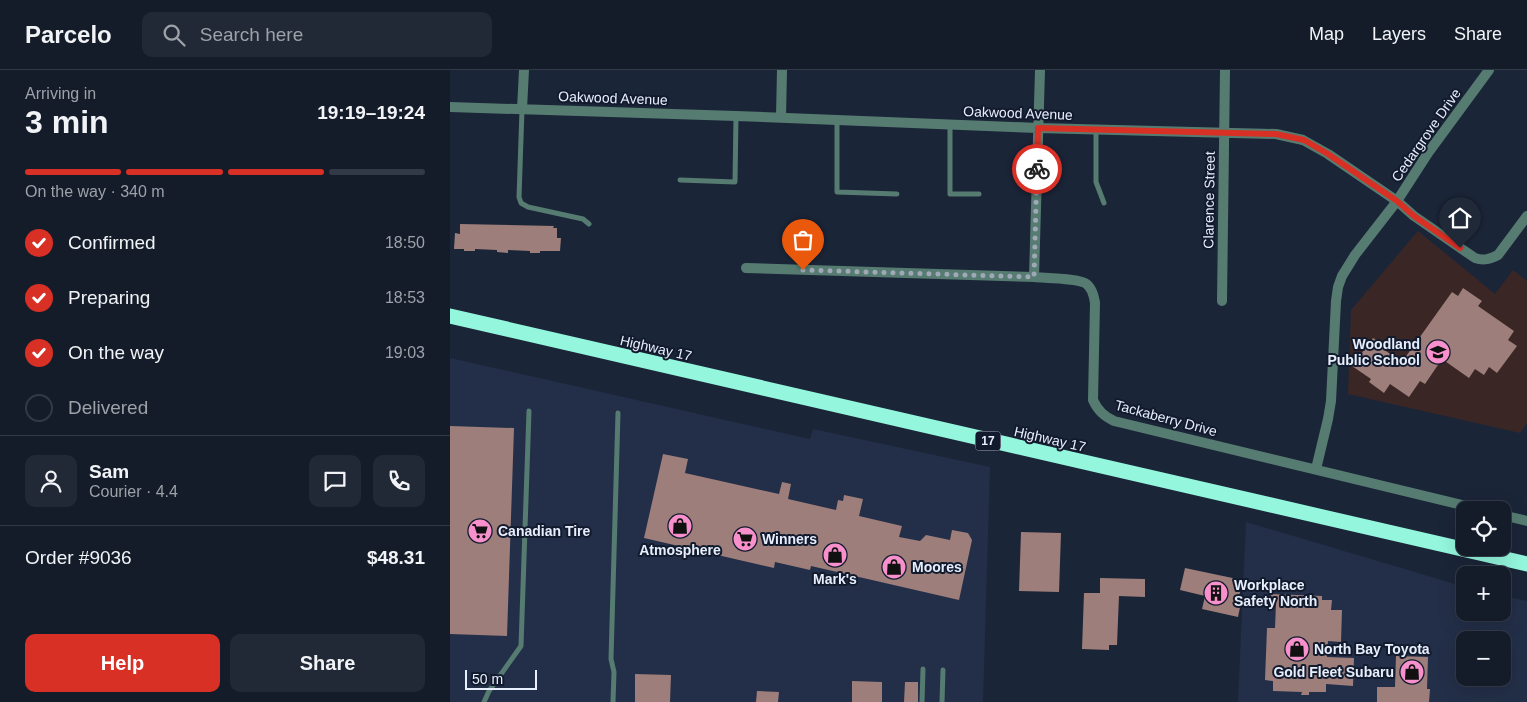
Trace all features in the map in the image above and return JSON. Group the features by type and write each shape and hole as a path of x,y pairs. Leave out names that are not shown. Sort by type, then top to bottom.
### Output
{"highway":[{"name":"Highway 17","path":"450,316 1527,564"}],"street":[{"path":"522,109 524,70"},
{"path":"781,118 782,70"},
{"path":"1034,277 1040,70"},
{"name":"Clarence Street","path":"1222,301 1225,70"},
{"name":"Cedargrove Drive","path":"1316,469 1328,420 1338,287 1342,276 1355,255 1397,201 1428,153 1489,70"},
{"name":"Oakwood Avenue","path":"450,107 837,119 1038,128 1276,134 1304,140 1328,154 1397,201 1414,216 1475,258 1481,260 1498,255 1527,216"},
{"name":"Tackaberry Drive","path":"746,268 1034,277 1084,282 1094,295 1093,400 1096,408 1106,417 1114,421 1456,503"},
{"path":"1511,517 1527,521"}],"lane":[{"path":"522,109 519,197 522,203 528,207 583,219 589,224"},
{"path":"680,180 735,182 736,116"},
{"path":"837,119 837,192 897,194"},
{"path":"950,124 950,194 979,194"},
{"path":"1096,129 1096,182 1104,203"},
{"path":"484,702 522,646 529,411"},
{"path":"613,702 614,672 611,658 618,413"},
{"path":"922,702 923,669"},
{"path":"942,702 943,670"}],"shaded area":[{"name":"Woodland Public School","path":"1418,231 1495,294 1513,270 1527,281 1527,423 1520,433 1348,394 1351,310"},
{"path":"450,358 810,439 813,429 990,467 983,702 450,702"},
{"path":"1246,522 1456,584 1456,621 1511,621 1511,598 1527,601 1527,702 1238,702"}],"building":[{"path":"460,224 554,226 553,228 557,228 557,238 561,238 560,251 530,253 530,251 508,250 508,253 497,252 497,250 475,249 475,251 464,251 464,249 454,249 455,233 460,234"},
{"path":"1463,288 1482,301 1478,306 1514,331 1508,340 1517,346 1497,373 1489,367 1484,375 1475,369 1469,378 1442,359 1425,384 1420,381 1409,397 1390,384 1384,393 1369,382 1371,379 1352,366 1373,338 1385,346 1383,349 1402,362 1452,292 1458,296"},
{"name":"Canadian Tire","path":"450,426 514,428 507,636 450,634"},
{"path":"663,454 688,459 685,473 779,494 782,482 791,484 788,499 836,510 838,500 843,501 844,495 863,499 859,516 902,526 899,537 920,541 926,535 950,540 952,530 968,533 972,540 959,600 811,566 810,570 775,562 774,568 644,538"},
{"path":"1021,532 1061,533 1059,592 1019,591"},
{"name":"Workplace Safety North","path":"1185,568 1242,580 1239,598 1242,598 1238,617 1202,609 1205,596 1180,590"},
{"path":"1100,578 1145,579 1145,597 1119,596 1117,645 1109,645 1109,650 1082,649 1084,593 1100,593"},
{"name":"North Bay Toyota","path":"1271,594 1322,596 1322,600 1332,600 1331,610 1342,610 1341,642 1328,641 1327,657 1354,658 1353,686 1326,684 1326,692 1309,692 1309,695 1301,695 1302,692 1273,691 1273,681 1265,680 1267,628 1275,628 1276,604 1271,603"},
{"name":"Gold Fleet Subaru","path":"1396,656 1428,657 1427,689 1430,689 1429,702 1377,702 1377,687 1395,687"},
{"path":"635,674 671,675 670,702 635,702"},
{"path":"852,681 882,682 882,702 852,702"},
{"path":"905,682 918,682 918,702 904,702"},
{"path":"757,691 779,692 778,702 756,702"}],"way so far":[{"path":"803,270 1034,277 1037,169"}],"place":[{"name":"Woodland Public School","path":"1438,352"},
{"name":"Atmosphere","path":"680,526"},
{"name":"Canadian Tire","path":"480,531"},
{"name":"Winners","path":"745,539"},
{"name":"Mark's","path":"835,555"},
{"name":"Moores","path":"894,567"},
{"name":"Workplace Safety North","path":"1216,593"},
{"name":"North Bay Toyota","path":"1297,649"},
{"name":"Gold Fleet Subaru","path":"1412,672"}],"route":[{"path":"1037,169 1038,128 1276,134 1304,140 1328,154 1397,201 1414,216 1460,248"}]}
